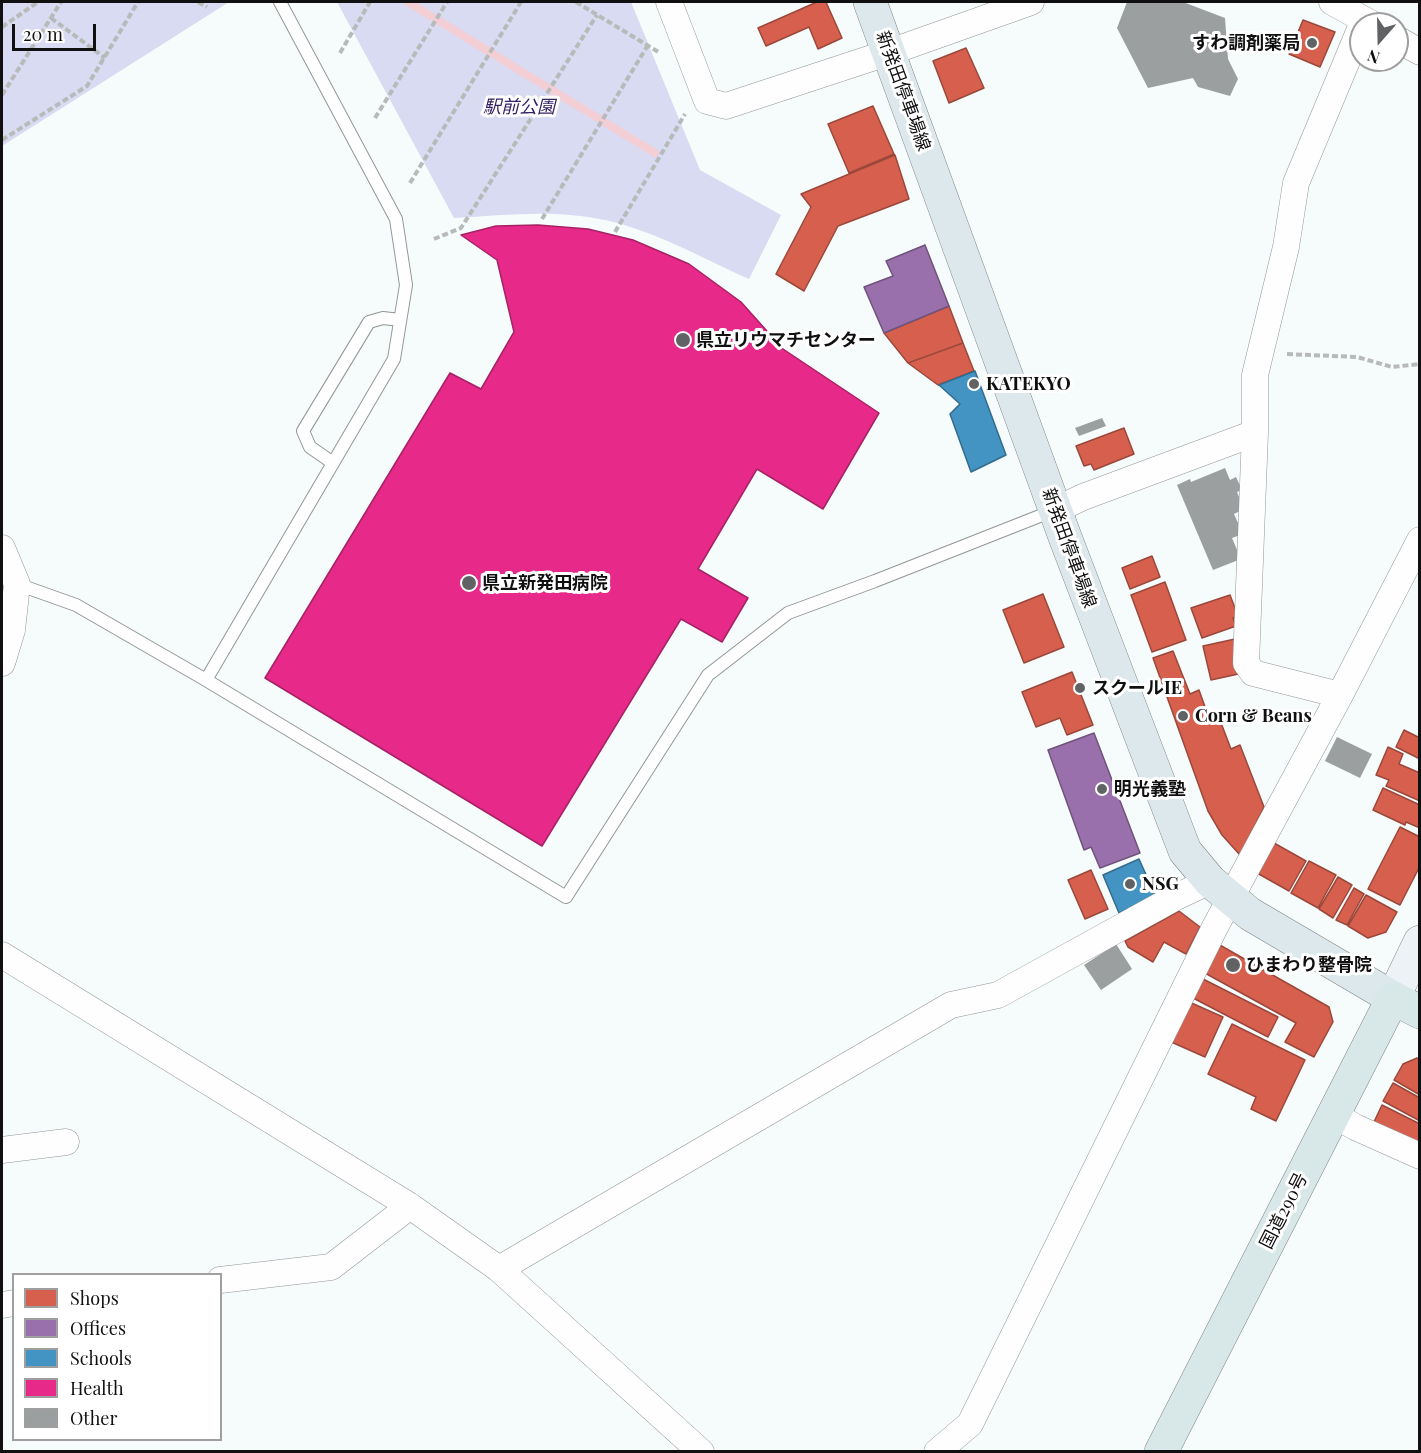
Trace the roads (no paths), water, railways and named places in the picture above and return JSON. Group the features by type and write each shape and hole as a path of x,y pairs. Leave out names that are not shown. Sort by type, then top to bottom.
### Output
{"highway":[{"name":"国道290号","path":"1161,1452 1333,1114 1406,1005"}],"main road":[{"name":"新発田停車場線","path":"870,2 1056,510 1185,851 1221,889 1250,914 1406,1005"}],"street":[{"path":"669,2 707,101 726,106 890,52 1031,2"},
{"path":"1332,2 1349,13"},
{"path":"1340,695 1253,673 1246,663 1255,434 1255,375 1286,247 1296,183 1349,61"},
{"path":"1056,510 1083,497 1255,434"},
{"path":"937,1452 970,1424 1221,889 1410,580 1419,540"},
{"path":"2,548 17,584 7,627 2,663"},
{"path":"499,1269 951,1005 998,995 1176,897 1221,889"},
{"path":"1406,1005 1419,942"},
{"path":"2,955 410,1206 499,1269 701,1452"},
{"path":"1333,1114 1355,1127 1419,1155"},
{"path":"2,1150 66,1142"},
{"path":"222,1280 331,1267 410,1206"}],"lane":[{"path":"206,680 394,358 406,285 396,219 280,2"},
{"path":"333,463 310,447 303,431 369,322 382,318 400,320"},
{"path":"17,584 76,605 206,680 566,897 708,675 788,613 1056,510"}],"waterway":[{"path":"408,2 655,153"}],"place":[{"name":"すわ調剤薬局","path":"1312,43"},
{"name":"県立リウマチセンター","path":"683,340"},
{"name":"KATEKYO","path":"974,384"},
{"name":"県立新発田病院","path":"469,583"},
{"name":"スクールIE","path":"1080,688"},
{"name":"Corn & Beans","path":"1183,716"},
{"name":"明光義塾","path":"1102,789"},
{"name":"NSG","path":"1130,884"},
{"name":"ひまわり整骨院","path":"1233,965"}],"park label":[{"name":"駅前公園","path":"519,107"}]}
